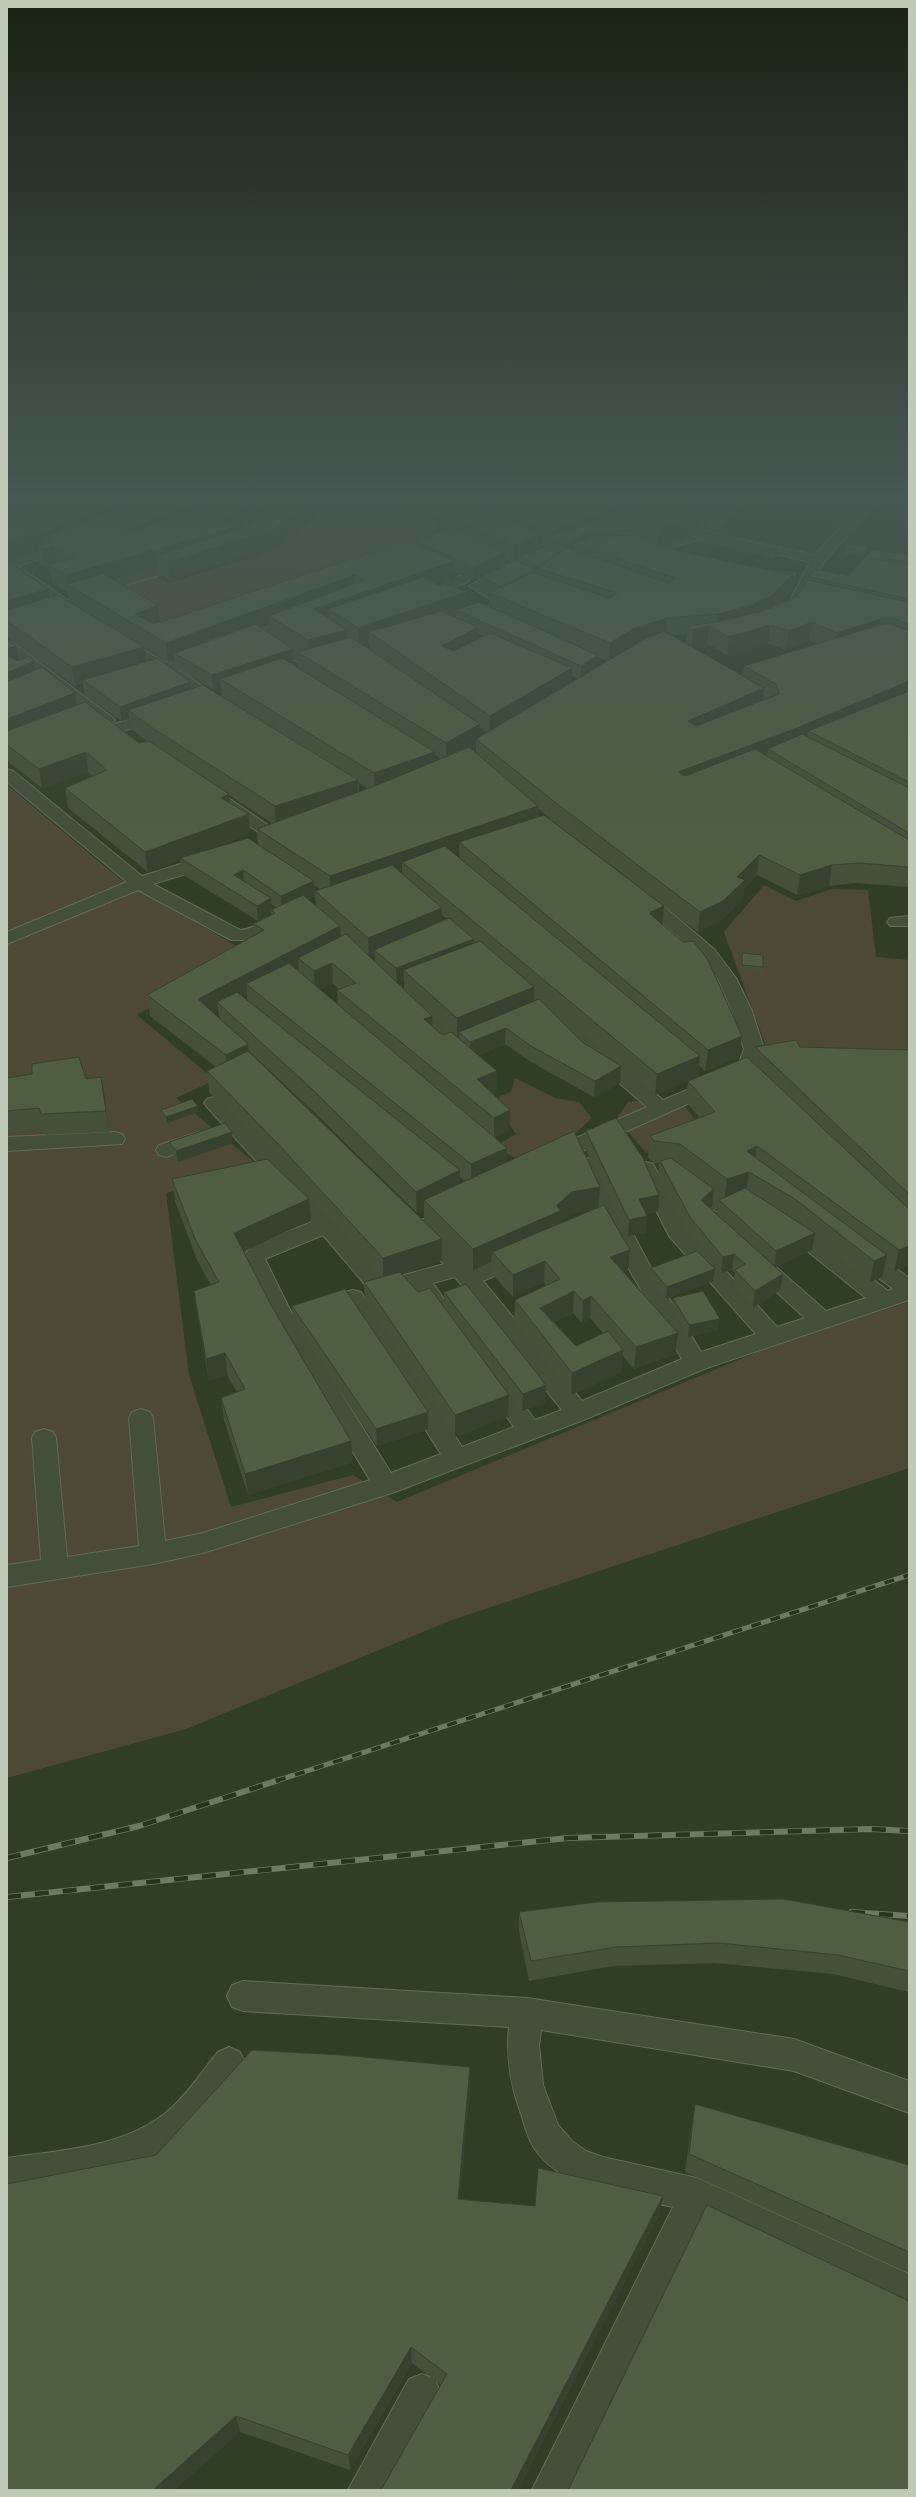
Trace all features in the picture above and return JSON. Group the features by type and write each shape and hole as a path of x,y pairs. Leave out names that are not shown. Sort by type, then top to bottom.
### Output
{"street":[{"path":"75,614 87,619"},
{"path":"245,639 310,614"},
{"path":"486,614 502,621"},
{"path":"782,617 788,614"},
{"path":"106,631 230,710"},
{"path":"260,634 300,666 321,660"},
{"path":"134,676 216,649"},
{"path":"10,652 46,682 72,693 86,714 123,733 175,709"},
{"path":"72,693 88,689"},
{"path":"7,774 139,883 168,901 237,936 251,934 291,918 268,907"},
{"path":"210,793 286,835 257,846"},
{"path":"7,939 139,883 220,857"},
{"path":"627,885 708,954 728,978 742,1011 754,1049 746,1071"},
{"path":"499,970 660,1108"},
{"path":"400,994 448,1040 455,1043 482,1034"},
{"path":"523,1017 544,1008"},
{"path":"538,1163 660,1108 708,1080 746,1071"},
{"path":"746,1071 770,1095"},
{"path":"214,1103 276,1172 327,1225 382,1289"},
{"path":"166,1150 236,1126"},
{"path":"618,1127 633,1148 661,1169 728,1212"},
{"path":"7,1144 115,1139"},
{"path":"577,1145 626,1245 650,1289 696,1363"},
{"path":"661,1169 677,1231 773,1338"},
{"path":"253,1178 276,1172"},
{"path":"437,1210 413,1217 463,1273 578,1413"},
{"path":"770,1214 819,1247 883,1299"},
{"path":"327,1225 261,1250 253,1257 294,1316 386,1485"},
{"path":"845,1241 909,1289"},
{"path":"456,1457 342,1301 418,1279 463,1273 538,1249"},
{"path":"743,1249 822,1321"},
{"path":"418,1279 455,1330"},
{"path":"7,1576 153,1554 203,1543 386,1485 456,1457 578,1413 696,1363 773,1338 883,1299 909,1292"},
{"path":"478,1361 529,1430"},
{"path":"141,1418 153,1554"},
{"path":"44,1438 55,1568"},
{"path":"242,1996 527,2013 794,2055 909,2097"},
{"path":"527,2013 523,2046 527,2085 545,2135 560,2153 575,2163 603,2174 697,2195 909,2292"},
{"path":"7,2175 109,2156 144,2146 180,2122 229,2064"},
{"path":"552,2490 697,2195"},
{"path":"367,2490 422,2392"}],"shaded area":[{"path":"147,614 200,614 165,624"},
{"path":"7,785 120,879 247,952 137,1015 215,1080 176,1098 260,1167 166,1193 189,1375 231,1507 353,1475 397,1502 779,1343 909,1302 909,1468 452,1620 186,1729 7,1778"},
{"path":"764,885 796,901 832,889 868,890 876,957 909,960 909,1067 770,1057 724,932"},
{"path":"515,1078 555,1098 579,1102 592,1118 576,1133 517,1159 499,1149 500,1143 516,1134 495,1104 500,1096 511,1092"},
{"path":"662,1099 684,1105 704,1132 646,1153 617,1118 628,1102"}],"building":[{"path":"7,614 89,614 144,647 72,667 7,621"},
{"path":"116,614 136,614 135,614 154,624 186,614 248,614 166,643"},
{"path":"276,614 321,614 347,630 308,640 269,616"},
{"path":"335,614 402,614 358,628"},
{"path":"432,614 447,614 478,627 442,646 454,651 490,633 572,668 490,716 369,632"},
{"path":"464,614 505,614 598,655 581,666"},
{"path":"539,614 721,614 667,618 633,629 610,643"},
{"path":"752,614 909,614 909,625 893,618 881,619 837,633 812,622 789,631 770,625 729,637 709,626 693,630 688,626 733,619"},
{"path":"256,624 293,649 212,675 174,653"},
{"path":"883,624 891,624 909,631 909,681 797,728 678,772 685,776 755,749 909,840 909,867 859,863 832,865 800,875 759,855 737,877 745,880 723,901 700,912 556,803 476,739 641,641 664,631 764,688 688,721 696,726 779,694 776,684 744,666"},
{"path":"351,637 480,724 446,743 297,652"},
{"path":"8,640 16,646 7,649"},
{"path":"7,655 17,661 30,656 34,661 7,673"},
{"path":"158,658 190,682 120,707 83,680"},
{"path":"282,658 435,752 374,773 220,679"},
{"path":"42,667 75,693 7,719 7,682"},
{"path":"203,685 358,780 275,806 154,729 128,710"},
{"path":"909,691 909,782 808,731"},
{"path":"85,702 139,743 149,741 229,794 221,798 249,814 145,852 65,788 107,770 86,752 39,769 7,745 7,731"},
{"path":"802,734 909,788 909,833 768,749"},
{"path":"469,747 538,806 330,876 257,829 380,784"},
{"path":"544,815 664,906 649,913 683,942 693,941 708,960 742,1036 708,1050 459,842"},
{"path":"248,838 314,881 281,896 243,870 234,875 271,898 257,906 180,858"},
{"path":"445,846 700,1056 657,1074 402,862"},
{"path":"392,865 442,908 368,938 315,891"},
{"path":"303,895 340,926 198,999 248,1044 226,1055 147,995 264,930 253,924 275,913 271,910"},
{"path":"449,918 474,939 396,968 374,950"},
{"path":"346,934 432,1016 424,1019 442,1035 451,1032 497,1071 477,1079 510,1110 494,1118 337,990 356,983 332,963 314,971 298,958"},
{"path":"480,941 534,987 457,1018 403,970"},
{"path":"742,953 763,955 763,967 742,965"},
{"path":"289,963 507,1148 471,1164 246,984"},
{"path":"237,992 460,1170 416,1192 313,1090 217,1002"},
{"path":"539,999 582,1042 621,1066 595,1081 531,1046 506,1028 470,1042 459,1032"},
{"path":"796,1040 800,1047 909,1050 909,1194 755,1047"},
{"path":"248,1051 442,1239 383,1258 280,1146 207,1071"},
{"path":"79,1057 86,1079 101,1077 106,1111 41,1114 39,1108 7,1111 7,1078 32,1074 32,1064"},
{"path":"747,1057 909,1209 909,1246 899,1250 757,1146 747,1151 887,1255 874,1261 795,1199 749,1172 727,1179 680,1144 654,1141 650,1136 715,1112 688,1081"},
{"path":"192,1099 198,1106 166,1117 161,1110"},
{"path":"616,1118 643,1158 659,1195 639,1199 647,1216 629,1220 586,1131"},
{"path":"225,1123 232,1132 176,1151 169,1142"},
{"path":"574,1131 600,1187 572,1192 557,1205 560,1211 473,1249 424,1200"},
{"path":"671,1158 714,1189 701,1200 783,1274 755,1291 735,1270 745,1264 734,1254 723,1257 690,1217 660,1161"},
{"path":"267,1159 309,1199 234,1233 271,1305 351,1441 245,1474 221,1398 245,1389 225,1353 206,1359 194,1291 219,1282 195,1239 172,1179"},
{"path":"745,1188 815,1233 776,1251 719,1200"},
{"path":"604,1205 630,1250 610,1257 678,1333 636,1347 591,1296 583,1301 574,1291 540,1308 576,1346 608,1331 623,1350 572,1373 515,1300 560,1279 545,1261 513,1275 492,1252"},
{"path":"697,1251 715,1269 667,1287 651,1268"},
{"path":"400,1272 418,1292 430,1288 509,1395 455,1415 364,1282"},
{"path":"466,1284 546,1385 523,1394 444,1292"},
{"path":"345,1289 428,1412 376,1429 292,1306"},
{"path":"703,1291 720,1319 689,1325 673,1298"},
{"path":"784,1899 909,1922 909,1971 838,1955 719,1943 616,1947 531,1961 519,1912 597,1902"},
{"path":"252,2050 342,2055 470,2067 458,2199 535,2206 538,2168 663,2196 511,2490 381,2490 447,2374 411,2347 348,2455 236,2416 153,2490 7,2490 7,2184 156,2155"},
{"path":"695,2104 909,2165 909,2252 689,2154"},
{"path":"707,2205 909,2301 909,2490 568,2490"}],"railway":[{"path":"276,1781 909,1575"},
{"path":"7,1858 139,1826 279,1780"},
{"path":"7,1897 568,1838 871,1829 909,1831"},
{"path":"851,1912 909,1916"}]}
